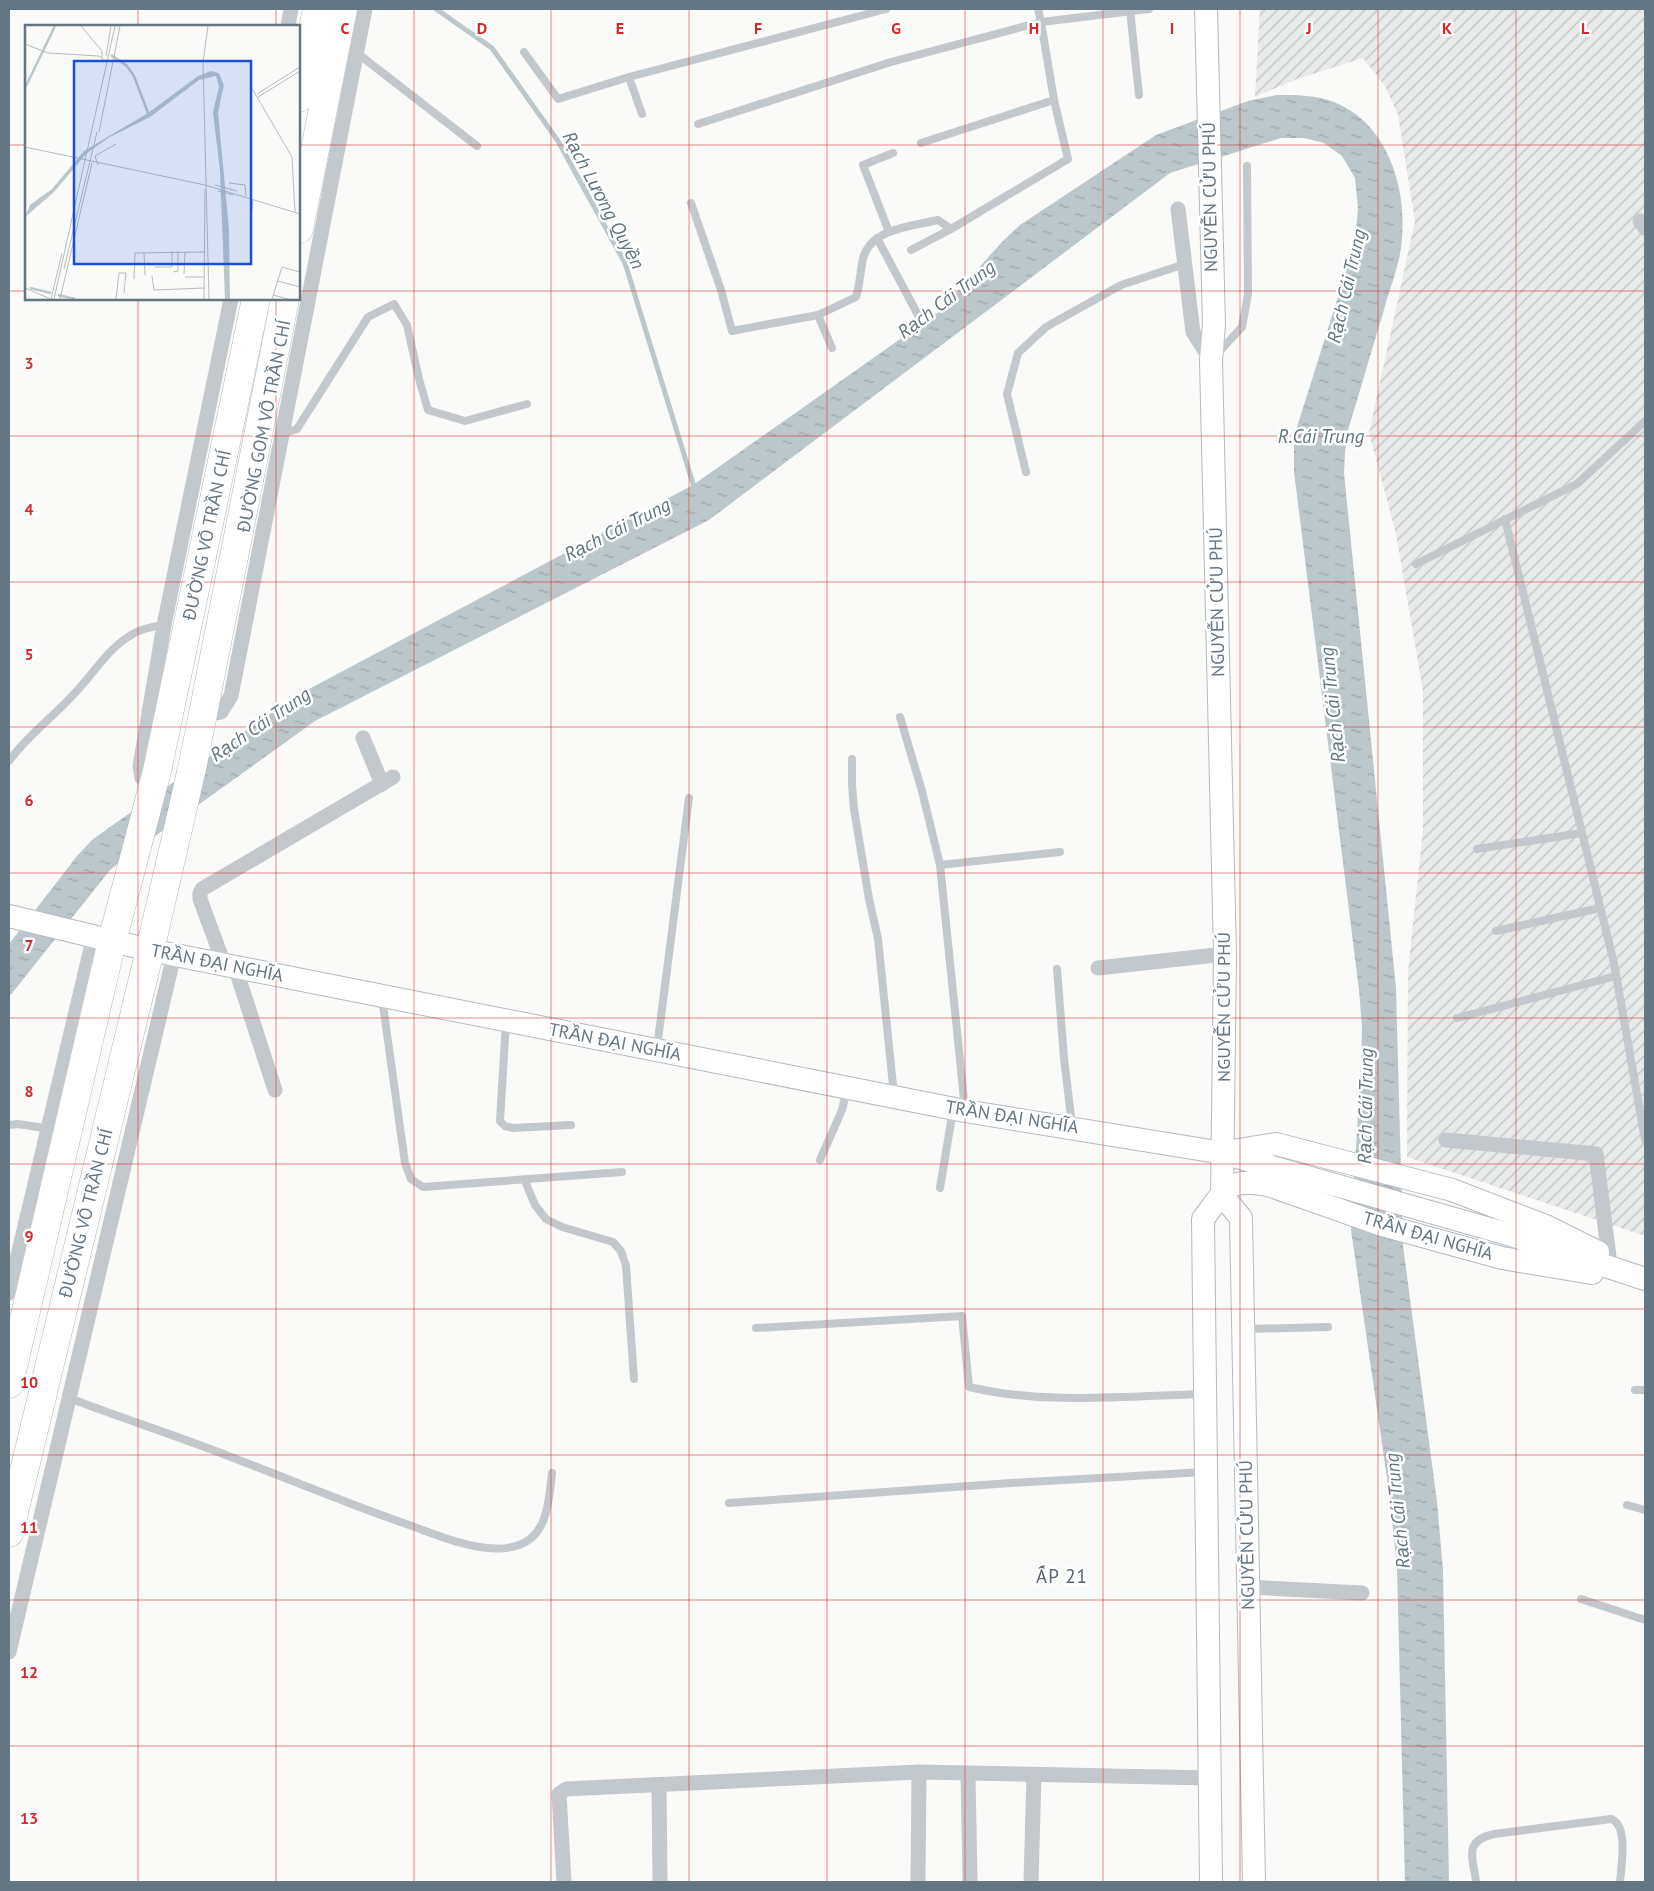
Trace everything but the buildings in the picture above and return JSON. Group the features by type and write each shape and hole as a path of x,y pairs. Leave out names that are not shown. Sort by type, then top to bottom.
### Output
{"highway":[{"path":"300,224 343,9"},
{"path":"300,91 311,13"},
{"name":"ĐƯỜNG VÕ TRẦN CHÍ","path":"9,1384 96,937 127,884 154,780 256,300"},
{"name":"ĐƯỜNG VÕ TRẦN CHÍ","path":"9,1533 162,952 163,893 193,764 285,300"}],"main road":[{"name":"NGUYỄN CỬU PHÚ","path":"1206,9 1214,325 1211,360 1225,954 1222,1195 1241,1218 1254,1882"},
{"name":"TRẦN ĐẠI NGHĨA","path":"13,917 229,966 959,1110 1223,1153 1278,1167 1338,1198 1382,1224 1502,1258 1645,1283"},
{"path":"1223,1108 1232,1125 1239,1131 1276,1144"},
{"name":"TRẦN ĐẠI NGHĨA","path":"1223,1153 1276,1144 1452,1190 1548,1227 1609,1257"},
{"name":"TRẦN ĐẠI NGHĨA","path":"1223,1153 1268,1185 1436,1214 1511,1235 1645,1279"},
{"path":"1211,1882 1204,1219 1230,1186 1240,1182 1251,1181 1268,1185"},
{"path":"1609,1257 1645,1274"}],"street":[{"path":"288,25 292,9"},
{"name":"ĐƯỜNG GOM VÕ TRẦN CHÍ","path":"202,715 222,712 231,696 365,9"},
{"path":"1178,209 1192,332 1211,360"},
{"path":"154,780 142,778 139,769 164,625 231,300"},
{"path":"275,1090 229,966 200,899 200,893 202,889 387,781 363,738"},
{"path":"9,1652 69,1398 162,952"},
{"path":"1098,968 1225,954"},
{"path":"9,1292 58,1130"},
{"path":"1446,1140 1596,1154 1609,1257"},
{"path":"1248,1587 1362,1593"},
{"path":"564,1882 558,1794 566,1789 919,1772 1210,1778"},
{"path":"918,1882 919,1772"},
{"path":"968,1774 970,1882"},
{"path":"1031,1882 1034,1775"},
{"path":"659,1784 660,1882"}],"lane":[{"path":"524,52 558,99 629,77 886,9"},
{"path":"911,250 951,229 1068,159 1054,100 1038,9"},
{"path":"698,124 891,62 1041,22 1149,9"},
{"path":"1130,10 1139,95"},
{"path":"357,52 477,146"},
{"path":"629,77 642,114"},
{"path":"921,143 1054,100"},
{"path":"889,232 863,165 893,153"},
{"path":"1211,360 1242,327 1248,294 1247,166"},
{"path":"691,202 721,290 732,331 818,315 856,297 865,251 877,238 889,232 938,220 951,229"},
{"path":"877,238 918,315"},
{"path":"1026,472 1007,394 1018,353 1046,327 1121,285 1185,264"},
{"path":"282,434 298,429 368,317 394,304 407,325 428,410 465,421 527,404"},
{"path":"818,315 832,348"},
{"path":"1416,564 1577,484 1645,421"},
{"path":"1506,519 1616,976 1645,1140"},
{"path":"9,761 35,730 72,696 127,637 138,631 164,625"},
{"path":"900,717 922,791 940,865 959,1110 940,1188"},
{"path":"852,759 854,809 869,899 878,939 894,1097"},
{"path":"657,1050 690,798"},
{"path":"1478,849 1582,833"},
{"path":"940,865 1060,852"},
{"path":"1496,931 1600,908"},
{"path":"1057,969 1072,1127"},
{"path":"1457,1018 1616,976"},
{"path":"382,996 405,1163 411,1179 423,1186 525,1181 622,1172"},
{"path":"506,1020 500,1121 505,1126 512,1128 571,1125"},
{"path":"820,1160 842,1110 848,1088"},
{"path":"9,1125 18,1124 58,1130"},
{"path":"525,1181 535,1205 546,1219 562,1227 614,1242 621,1251 626,1266 634,1379"},
{"path":"756,1328 962,1316 969,1387 996,1394 1077,1398 1206,1394"},
{"path":"1243,1329 1328,1327"},
{"path":"1635,1390 1645,1390"},
{"path":"69,1398 235,1458 359,1508 460,1542 488,1548 505,1548 520,1545 532,1538 545,1517 552,1474"},
{"path":"729,1503 1002,1483 1206,1472"},
{"path":"1627,1505 1645,1510"},
{"path":"1582,1599 1645,1620"},
{"path":"1476,1882 1473,1850 1474,1844 1478,1839 1494,1834 1611,1819 1622,1830 1620,1882"}],"shaded area":[{"path":"1260,9 1645,9 1645,1236 1407,1157 1408,971 1423,830 1423,691 1396,534 1369,433 1415,221 1398,115 1385,86 1363,58 1297,79 1255,97"}],"water":[{"name":"R.Cái Trung","path":"1277,95 1299,95 1327,100 1354,113 1370,128 1383,145 1399,187 1402,210 1400,254 1348,430 1344,473 1396,988 1403,1246 1437,1502 1443,1570 1449,1882 1405,1882 1397,1569 1391,1506 1351,1230 1362,1027 1359,990 1294,472 1294,448 1297,427 1355,243 1358,209 1355,178 1342,156 1324,143 1304,138 1281,138 1170,173 709,520 315,721 110,870 9,997 9,944 77,856 92,840 110,827 294,697 693,485 940,311 1002,242 1020,225 1156,135 1248,101"}],"waterway":[{"name":"Rạch Lương Quyền","path":"436,9 492,48 558,141 625,263 695,490"}],"district":[{"name":"ẤP 21","path":"1062,1576"}],"water label":[{"name":"Rạch Cái Trung","path":"1346,286"},
{"name":"Rạch Cái Trung","path":"946,299"},
{"name":"Rạch Cái Trung","path":"617,529"},
{"name":"Rạch Cái Trung","path":"1332,705"},
{"name":"Rạch Cái Trung","path":"260,724"},
{"name":"Rạch Cái Trung","path":"1365,1106"},
{"name":"Rạch Cái Trung","path":"1397,1511"}]}
